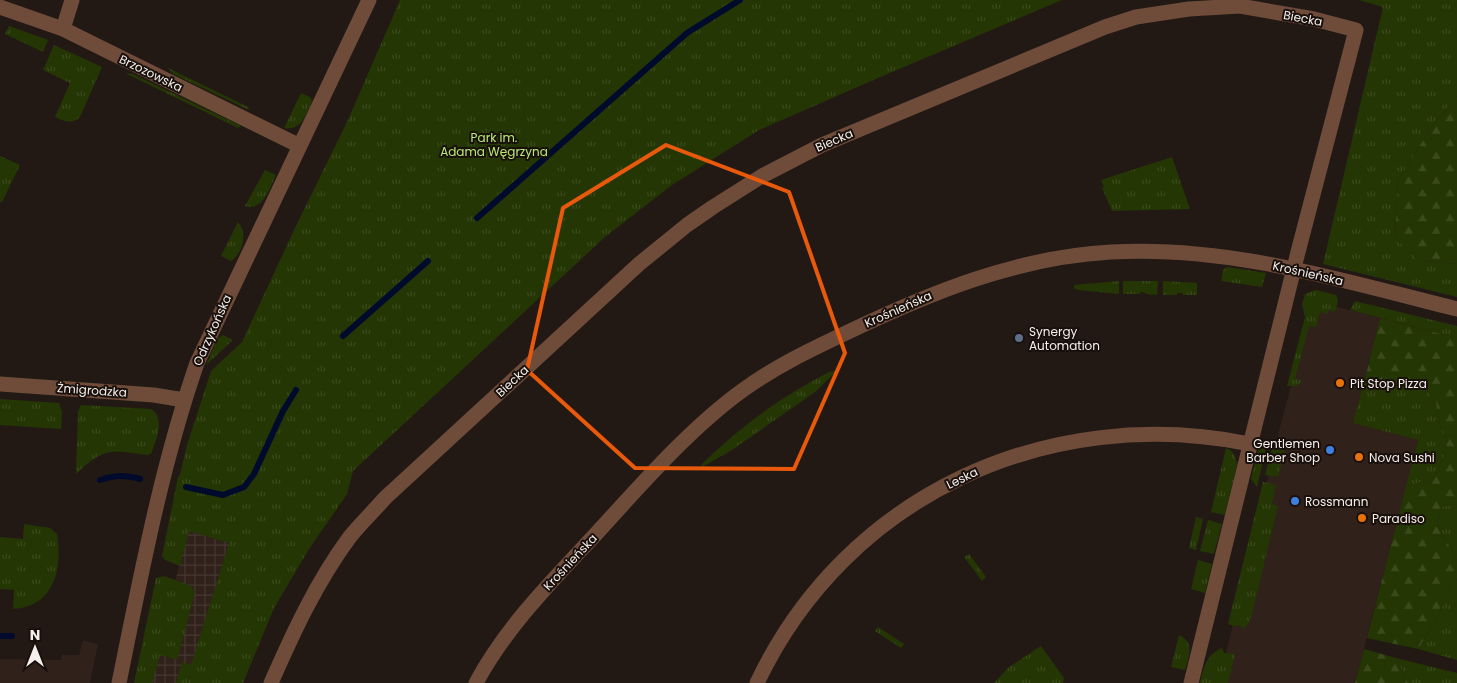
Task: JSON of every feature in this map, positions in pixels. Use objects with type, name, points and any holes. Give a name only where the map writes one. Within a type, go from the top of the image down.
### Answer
[{"type":"street","points":[[63,29],[72,0]]},
{"type":"street","name":"Odrzykońska","points":[[119,683],[166,465],[197,362],[369,0]]},
{"type":"street","name":"Biecka","points":[[272,683],[298,622],[312,597],[349,538],[385,498],[638,264],[687,224],[762,176],[822,145],[1105,27],[1145,16],[1189,9],[1240,6],[1314,19],[1356,30],[1295,269]]},
{"type":"street","name":"Brzozowska","points":[[0,7],[63,29],[300,146]]},
{"type":"street","name":"Krośnieńska","points":[[476,683],[488,660],[531,604],[698,427],[741,391],[775,368],[809,349],[947,288],[999,271],[1046,260],[1111,252],[1171,252],[1270,264],[1457,309]]},
{"type":"street","points":[[1191,683],[1295,269]]},
{"type":"street","name":"Żmigrodzka","points":[[0,384],[154,395],[184,400]]},
{"type":"street","name":"Leska","points":[[757,683],[767,662],[795,617],[824,580],[863,541],[931,493],[969,473],[1011,457],[1062,444],[1117,435],[1178,435],[1250,444]]},
{"type":"highlighted area","points":[[666,145],[789,192],[845,353],[794,469],[635,468],[527,370],[563,208]]},
{"type":"shaded area","points":[[1334,306],[1380,318],[1354,423],[1418,440],[1355,683],[1219,683],[1281,423],[1311,314]]},
{"type":"shaded area","points":[[188,530],[229,543],[186,683],[150,683]]},
{"type":"shaded area","points":[[83,640],[98,644],[90,683],[0,683],[0,659],[61,660],[62,655],[79,655]]},
{"type":"green space","name":"Park im. Adama Węgrzyna","points":[[400,0],[1062,0],[759,130],[672,185],[605,237],[353,471],[347,494],[309,549],[274,608],[243,683],[176,683],[182,662],[191,665],[229,543],[189,531],[180,566],[165,560],[162,556],[178,477],[211,371],[242,342],[348,120]]},
{"type":"green space","points":[[1359,0],[1457,0],[1457,96],[1430,129],[1398,181],[1395,237],[1419,261],[1457,264],[1457,297],[1323,264],[1383,7]]},
{"type":"green space","points":[[9,26],[48,40],[43,52],[5,34]]},
{"type":"green space","points":[[54,45],[102,67],[80,117],[71,122],[55,117],[70,83],[43,70]]},
{"type":"green space","points":[[168,68],[248,107],[249,110],[173,74]]},
{"type":"green space","points":[[125,73],[133,74],[241,126],[238,128]]},
{"type":"green space","points":[[301,93],[310,97],[312,101],[305,116],[295,127],[284,128]]},
{"type":"green space","points":[[1457,96],[1457,264],[1419,261],[1395,238],[1398,181],[1430,129]]},
{"type":"green space","points":[[0,156],[20,165],[2,202],[0,202]]},
{"type":"green space","points":[[1172,157],[1190,209],[1112,211],[1102,188],[1104,187],[1101,180]]},
{"type":"green space","points":[[265,170],[276,175],[265,198],[252,207],[245,206]]},
{"type":"green space","points":[[238,222],[243,232],[243,243],[239,253],[231,261],[221,256]]},
{"type":"green space","points":[[1227,267],[1266,273],[1262,287],[1221,281],[1223,270]]},
{"type":"green space","points":[[1119,281],[1119,294],[1074,288],[1074,285]]},
{"type":"green space","points":[[1123,281],[1158,281],[1157,295],[1140,292],[1140,294],[1123,294]]},
{"type":"green space","points":[[1163,281],[1197,283],[1197,295],[1177,293],[1177,295],[1163,295]]},
{"type":"green space","points":[[1316,290],[1336,295],[1338,301],[1335,312],[1329,310],[1327,314],[1320,312],[1316,327],[1309,326],[1295,379],[1302,381],[1297,386],[1287,386],[1305,317],[1302,304],[1305,294]]},
{"type":"green space","points":[[1355,301],[1457,326],[1457,338],[1350,310]]},
{"type":"green space","points":[[1380,318],[1457,338],[1457,504],[1441,507],[1437,524],[1457,560],[1457,579],[1450,585],[1438,618],[1418,649],[1367,638],[1406,486],[1434,479],[1444,456],[1447,439],[1439,423],[1436,403],[1422,384],[1397,386],[1365,378]]},
{"type":"green space","points":[[223,335],[233,340],[206,365],[217,339]]},
{"type":"green space","points":[[837,371],[815,392],[732,450],[702,467],[701,465],[716,451],[761,414],[811,382],[829,372]]},
{"type":"green space","points":[[1365,378],[1397,386],[1422,384],[1436,403],[1439,423],[1447,439],[1444,456],[1434,479],[1406,486],[1418,440],[1353,423]]},
{"type":"green space","points":[[0,399],[59,403],[62,412],[61,429],[0,425]]},
{"type":"green space","points":[[81,405],[151,409],[156,413],[159,424],[151,454],[108,452],[94,459],[76,474],[78,411]]},
{"type":"green space","points":[[1268,440],[1257,487],[1251,479],[1258,450]]},
{"type":"green space","points":[[1274,440],[1287,441],[1278,477],[1265,475]]},
{"type":"green space","points":[[1226,448],[1234,455],[1237,465],[1225,515],[1211,512]]},
{"type":"green space","points":[[1263,482],[1276,485],[1272,504],[1278,506],[1251,618],[1246,627],[1242,629],[1240,625],[1228,624]]},
{"type":"green space","points":[[1457,504],[1457,560],[1437,524],[1441,507]]},
{"type":"green space","points":[[1196,517],[1203,519],[1196,550],[1189,548]]},
{"type":"green space","points":[[1208,520],[1222,524],[1214,554],[1200,551]]},
{"type":"green space","points":[[24,524],[50,528],[57,534],[59,547],[57,573],[47,594],[27,607],[13,609],[14,590],[0,589],[0,537],[23,539]]},
{"type":"green space","points":[[969,554],[986,577],[982,581],[964,557]]},
{"type":"green space","points":[[1198,560],[1212,564],[1205,593],[1191,589]]},
{"type":"green space","points":[[164,576],[189,585],[195,592],[177,660],[160,655],[152,683],[134,683],[156,578]]},
{"type":"green space","points":[[1457,579],[1457,660],[1418,649],[1438,618],[1450,585]]},
{"type":"green space","points":[[878,627],[904,644],[901,648],[875,631]]},
{"type":"green space","points":[[1179,635],[1187,642],[1190,650],[1185,670],[1171,667]]},
{"type":"green space","points":[[1041,646],[1064,678],[1063,683],[994,683],[1009,667]]},
{"type":"green space","points":[[1222,648],[1224,653],[1235,654],[1228,683],[1200,683],[1204,667],[1209,658]]},
{"type":"green space","points":[[1364,649],[1396,658],[1408,683],[1355,683]]},
{"type":"green space","points":[[1396,658],[1457,673],[1457,683],[1408,683]]},
{"type":"waterway","points":[[477,218],[687,33],[740,0]]},
{"type":"waterway","points":[[343,336],[428,261]]},
{"type":"waterway","points":[[186,487],[223,495],[244,487],[254,474],[283,411],[296,390]]},
{"type":"waterway","points":[[100,480],[120,476],[140,479]]},
{"type":"waterway","points":[[0,636],[12,636]]},
{"type":"place","name":"Synergy Automation","points":[[1019,338]]},
{"type":"place","name":"Pit Stop Pizza","points":[[1340,383]]},
{"type":"place","name":"Gentlemen Barber Shop","points":[[1330,450]]},
{"type":"place","name":"Nova Sushi","points":[[1359,457]]},
{"type":"place","name":"Rossmann","points":[[1295,501]]},
{"type":"place","name":"Paradiso","points":[[1362,518]]}]
